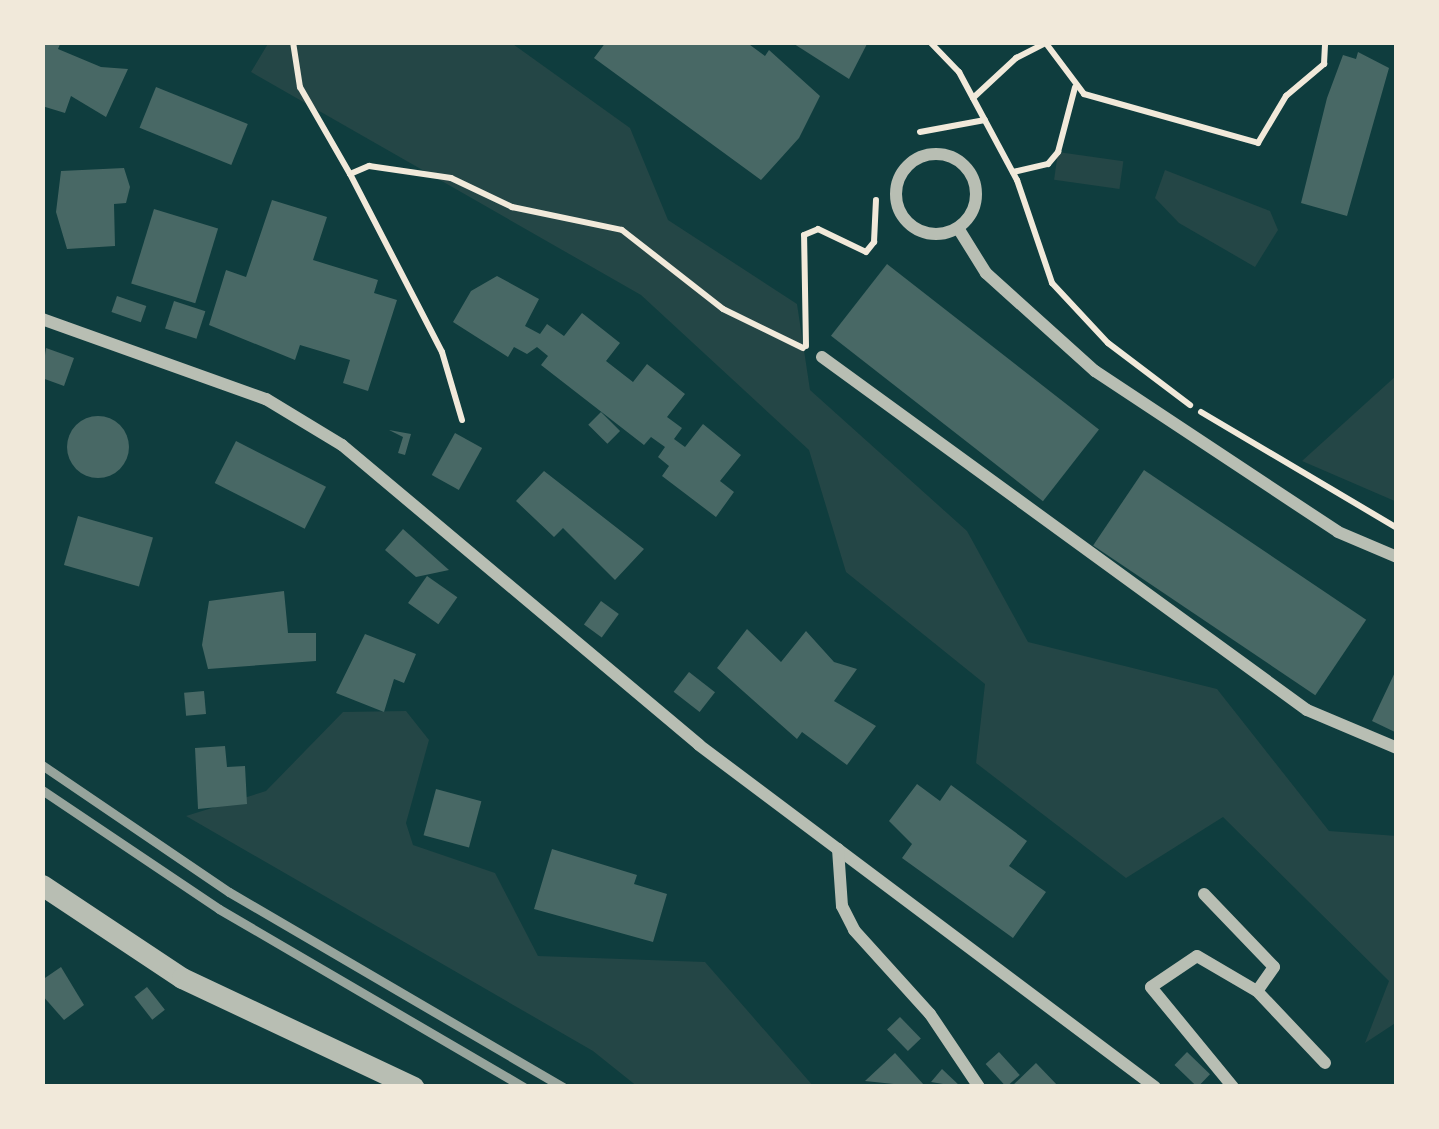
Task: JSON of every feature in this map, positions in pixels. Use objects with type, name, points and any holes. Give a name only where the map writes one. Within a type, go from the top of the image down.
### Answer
[{"type":"street","points":[[944,155],[970,172],[975,202],[958,228],[927,234],[902,217],[896,186],[914,160],[944,155]]},
{"type":"street","points":[[958,228],[986,273],[1095,371],[1338,532],[1397,557]]},
{"type":"street","points":[[42,319],[266,399],[341,445],[515,597],[838,849],[1155,1087]]},
{"type":"street","points":[[822,357],[1307,710],[1397,748]]},
{"type":"street","points":[[838,849],[842,905],[854,930],[930,1014],[980,1087]]},
{"type":"street","points":[[42,885],[182,978],[414,1087]]},
{"type":"street","points":[[1204,894],[1274,967],[1257,991]]},
{"type":"street","points":[[1233,1087],[1151,987],[1197,956],[1257,991],[1325,1063]]},
{"type":"path","points":[[293,42],[300,87],[442,352],[462,420]]},
{"type":"path","points":[[930,42],[973,98],[1013,172],[1052,284],[1108,343],[1194,408],[1397,528]]},
{"type":"path","points":[[973,98],[1016,58],[1046,42],[1076,87],[1258,143],[1286,96],[1324,64],[1325,42]]},
{"type":"path","points":[[1013,172],[1048,164],[1058,152],[1076,87]]},
{"type":"path","points":[[920,132],[985,120]]},
{"type":"path","points":[[350,174],[369,166],[451,178],[512,207],[622,230],[723,309],[822,357]]},
{"type":"path","points":[[806,349],[804,235],[818,229],[866,252],[874,242],[876,200]]},
{"type":"shaded area","points":[[269,42],[510,42],[630,128],[668,220],[797,304],[810,390],[967,531],[1028,642],[1217,689],[1329,831],[1397,836],[1397,1022],[1365,1043],[1389,981],[1223,817],[1126,878],[976,763],[985,684],[846,572],[809,450],[641,295],[251,72]]},
{"type":"shaded area","points":[[1058,152],[1123,161],[1119,189],[1054,180]]},
{"type":"shaded area","points":[[1165,170],[1270,211],[1278,230],[1255,267],[1179,223],[1155,198]]},
{"type":"shaded area","points":[[1397,375],[1397,502],[1302,461]]},
{"type":"shaded area","points":[[406,711],[429,740],[406,823],[413,845],[495,873],[538,956],[705,962],[814,1087],[638,1087],[593,1051],[186,816],[266,791],[343,712]]},
{"type":"building","points":[[42,42],[61,42],[58,49],[101,67],[128,69],[106,117],[71,96],[65,113],[42,106]]},
{"type":"building","points":[[606,42],[746,42],[765,56],[769,50],[820,96],[799,138],[761,180],[594,58]]},
{"type":"building","points":[[791,42],[868,42],[849,79]]},
{"type":"building","points":[[1358,52],[1389,68],[1347,216],[1301,203],[1327,98],[1343,55],[1356,59]]},
{"type":"building","points":[[156,87],[248,124],[231,165],[140,128]]},
{"type":"building","points":[[124,168],[130,187],[126,203],[114,204],[115,246],[67,249],[56,212],[61,171]]},
{"type":"building","points":[[272,200],[327,217],[313,260],[378,280],[374,293],[397,300],[368,391],[343,383],[350,360],[300,345],[295,360],[209,325],[226,270],[246,277]]},
{"type":"building","points":[[154,209],[218,229],[195,303],[131,284]]},
{"type":"building","points":[[887,264],[1099,430],[1043,501],[831,336]]},
{"type":"building","points":[[497,276],[539,299],[525,326],[540,334],[547,324],[564,336],[582,313],[620,343],[606,361],[633,382],[647,364],[685,394],[667,417],[682,428],[674,439],[685,447],[703,424],[741,455],[720,481],[734,492],[716,517],[662,476],[669,466],[658,457],[665,447],[651,437],[644,445],[541,365],[548,356],[537,347],[527,354],[514,347],[508,357],[453,322],[471,291]]},
{"type":"building","points":[[117,296],[146,306],[141,322],[111,312]]},
{"type":"building","points":[[174,301],[205,311],[196,339],[165,329]]},
{"type":"building","points":[[46,348],[74,358],[64,386],[42,378]]},
{"type":"building","points":[[601,412],[620,431],[607,444],[588,425]]},
{"type":"building","points":[[98,416],[120,425],[129,447],[120,469],[98,478],[76,469],[67,447],[76,425]]},
{"type":"building","points":[[389,430],[411,434],[405,455],[398,453],[403,437]]},
{"type":"building","points":[[455,433],[482,448],[459,490],[432,475]]},
{"type":"building","points":[[236,441],[326,487],[305,529],[215,483]]},
{"type":"building","points":[[1144,470],[1366,620],[1315,695],[1093,545]]},
{"type":"building","points":[[544,471],[644,549],[615,580],[563,528],[554,537],[516,501]]},
{"type":"building","points":[[78,516],[153,537],[139,587],[64,565]]},
{"type":"building","points":[[403,529],[449,570],[416,577],[385,550]]},
{"type":"building","points":[[427,576],[457,597],[438,624],[408,603]]},
{"type":"building","points":[[284,591],[288,633],[316,633],[316,661],[208,669],[202,645],[209,601]]},
{"type":"building","points":[[601,601],[619,614],[602,637],[584,624]]},
{"type":"building","points":[[747,629],[781,662],[806,631],[834,662],[857,669],[834,701],[876,726],[847,765],[802,732],[797,739],[717,668]]},
{"type":"building","points":[[365,634],[416,654],[404,683],[394,679],[384,712],[336,693]]},
{"type":"building","points":[[1397,668],[1397,733],[1372,721]]},
{"type":"building","points":[[689,672],[715,692],[700,712],[674,692]]},
{"type":"building","points":[[204,691],[206,714],[186,716],[184,693]]},
{"type":"building","points":[[225,746],[227,767],[245,766],[247,804],[198,809],[195,748]]},
{"type":"building","points":[[917,784],[940,801],[951,785],[1027,841],[1009,866],[1046,892],[1013,938],[902,858],[912,844],[889,821]]},
{"type":"building","points":[[436,789],[481,801],[469,848],[424,835]]},
{"type":"building","points":[[552,849],[637,875],[634,884],[667,894],[653,942],[534,909]]},
{"type":"building","points":[[61,967],[84,1005],[64,1020],[42,995],[42,980]]},
{"type":"building","points":[[147,987],[165,1010],[152,1020],[134,997]]},
{"type":"building","points":[[900,1017],[921,1039],[908,1051],[887,1030]]},
{"type":"building","points":[[999,1052],[1020,1075],[1006,1087],[986,1064]]},
{"type":"building","points":[[1187,1052],[1210,1074],[1197,1087],[1174,1065]]},
{"type":"building","points":[[895,1053],[924,1085],[922,1087],[865,1081]]},
{"type":"building","points":[[1036,1063],[1059,1087],[1011,1087]]},
{"type":"building","points":[[942,1069],[961,1087],[931,1082]]},
{"type":"railway","points":[[42,765],[229,892],[563,1087]]},
{"type":"railway","points":[[42,790],[219,909],[524,1087]]}]
